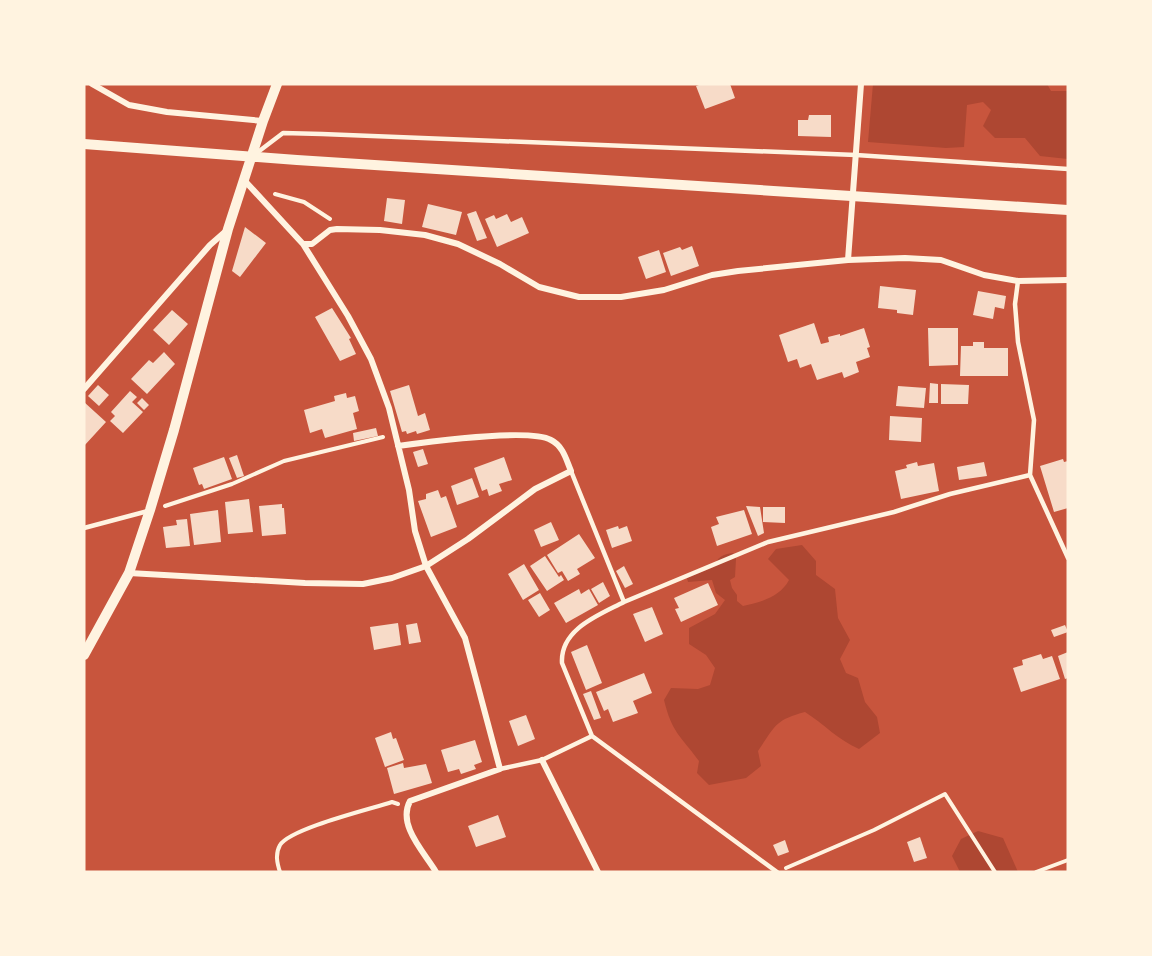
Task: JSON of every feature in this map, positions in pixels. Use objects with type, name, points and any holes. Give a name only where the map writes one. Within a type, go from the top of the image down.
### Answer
[{"type":"street","points":[[92,84],[129,105],[167,112],[263,121]]},
{"type":"street","points":[[84,655],[129,573],[174,430],[228,229],[263,121],[278,84]]},
{"type":"street","points":[[848,260],[861,84]]},
{"type":"street","points":[[84,144],[1068,210]]},
{"type":"street","points":[[245,181],[303,244],[348,316],[371,359],[396,434],[409,490],[415,531],[426,566],[465,638],[500,769],[410,801],[405,816],[408,827],[436,872]]},
{"type":"street","points":[[84,389],[210,244],[228,229]]},
{"type":"street","points":[[303,244],[312,244],[330,230],[337,229],[425,235],[458,244],[500,264],[539,287],[579,297],[621,297],[664,290],[712,275],[738,271],[848,260],[905,258],[941,260],[984,275],[1018,281],[1068,280]]},
{"type":"street","points":[[129,573],[305,583],[363,584],[392,578],[426,566],[468,539],[535,489],[571,471],[564,453],[558,444],[549,438],[523,436],[462,438],[398,446]]},
{"type":"street","points":[[542,760],[598,872]]},
{"type":"lane","points":[[252,157],[283,133],[856,155],[1068,169]]},
{"type":"lane","points":[[1018,281],[1016,304],[1018,342],[1034,420],[1030,475],[1068,558]]},
{"type":"lane","points":[[571,471],[624,602]]},
{"type":"lane","points":[[777,872],[592,736],[562,663],[561,653],[565,644],[580,627],[624,602],[768,542],[894,512],[950,494],[1030,475]]},
{"type":"lane","points":[[84,528],[150,510]]},
{"type":"lane","points":[[500,769],[542,760],[592,736]]},
{"type":"path","points":[[268,190],[304,202],[327,216],[337,229]]},
{"type":"path","points":[[150,510],[232,484],[284,461],[396,434]]},
{"type":"path","points":[[777,872],[874,830],[945,794],[995,872]]},
{"type":"path","points":[[279,872],[276,860],[280,846],[285,840],[315,826],[392,802],[407,807]]},
{"type":"path","points":[[1036,872],[1068,860]]},
{"type":"shaded area","points":[[873,84],[1047,84],[1051,91],[1068,91],[1068,159],[1040,156],[1025,138],[995,138],[983,126],[991,110],[983,102],[967,105],[964,147],[946,148],[868,142]]},
{"type":"shaded area","points":[[802,545],[816,561],[816,575],[835,589],[838,618],[850,640],[840,659],[846,673],[858,678],[865,702],[877,717],[880,733],[859,749],[844,741],[805,712],[795,715],[781,721],[768,735],[758,751],[761,766],[746,778],[709,785],[697,773],[699,761],[674,727],[664,700],[671,688],[698,689],[710,685],[715,668],[706,655],[689,644],[689,628],[715,614],[725,600],[716,593],[712,580],[688,582],[687,578],[714,567],[721,557],[733,553],[736,559],[735,577],[730,580],[737,595],[737,601],[743,606],[757,603],[781,591],[789,580],[768,559],[776,549]]},
{"type":"shaded area","points":[[978,831],[1003,838],[1018,872],[960,872],[952,856],[961,839]]},
{"type":"building","points":[[730,84],[735,98],[705,109],[696,86]]},
{"type":"building","points":[[809,115],[831,115],[831,137],[798,136],[798,120],[808,120]]},
{"type":"building","points":[[387,198],[405,200],[402,224],[384,221]]},
{"type":"building","points":[[428,204],[462,212],[456,235],[422,227]]},
{"type":"building","points":[[476,211],[487,238],[477,241],[467,214]]},
{"type":"building","points":[[507,214],[511,222],[522,217],[529,233],[497,247],[485,219],[494,215],[496,219]]},
{"type":"building","points":[[245,227],[266,243],[240,277],[232,271]]},
{"type":"building","points":[[692,246],[699,266],[671,276],[663,253],[680,247],[682,250]]},
{"type":"building","points":[[659,250],[666,272],[646,279],[638,257]]},
{"type":"building","points":[[880,286],[916,290],[913,315],[878,308]]},
{"type":"building","points":[[978,291],[1006,296],[1004,309],[995,307],[993,319],[973,315]]},
{"type":"building","points":[[332,308],[351,338],[349,339],[356,354],[340,361],[315,317]]},
{"type":"building","points":[[172,310],[188,324],[169,345],[153,330]]},
{"type":"building","points":[[814,323],[821,344],[829,342],[828,337],[840,334],[840,336],[864,328],[870,347],[867,348],[870,357],[856,362],[859,372],[844,378],[842,372],[817,380],[811,364],[800,368],[797,359],[788,362],[779,335]]},
{"type":"building","points":[[928,328],[958,328],[958,365],[929,366]]},
{"type":"building","points":[[973,342],[984,342],[984,348],[1008,348],[1008,376],[960,376],[961,346],[973,346]]},
{"type":"building","points":[[164,352],[175,364],[147,394],[131,379],[149,360],[153,363]]},
{"type":"building","points":[[930,383],[938,384],[938,403],[929,403]]},
{"type":"building","points":[[941,384],[969,385],[968,404],[941,404]]},
{"type":"building","points":[[98,385],[109,395],[99,406],[88,396]]},
{"type":"building","points":[[409,385],[418,416],[425,413],[430,430],[417,434],[416,431],[407,434],[406,431],[402,432],[390,391]]},
{"type":"building","points":[[898,386],[926,388],[924,408],[896,406]]},
{"type":"building","points":[[130,391],[137,397],[132,402],[143,412],[123,433],[110,421],[115,416],[111,412]]},
{"type":"building","points":[[346,393],[347,398],[355,396],[359,411],[353,413],[357,429],[325,438],[322,429],[310,433],[304,410],[335,401],[334,396]]},
{"type":"building","points":[[142,398],[149,405],[144,410],[137,403]]},
{"type":"building","points":[[84,402],[106,422],[84,446]]},
{"type":"building","points":[[890,416],[922,418],[921,442],[889,440]]},
{"type":"building","points":[[376,428],[378,436],[354,441],[353,433]]},
{"type":"building","points":[[423,449],[428,464],[418,467],[413,452]]},
{"type":"building","points":[[237,455],[244,476],[237,478],[229,458]]},
{"type":"building","points":[[224,457],[232,479],[204,489],[202,484],[199,485],[193,468]]},
{"type":"building","points":[[504,457],[512,480],[499,484],[502,491],[489,496],[487,489],[482,491],[474,468]]},
{"type":"building","points":[[1063,459],[1064,462],[1068,461],[1068,508],[1054,512],[1040,466]]},
{"type":"building","points":[[917,462],[918,466],[934,463],[939,491],[901,499],[895,471]]},
{"type":"building","points":[[984,462],[987,476],[959,480],[957,467]]},
{"type":"building","points":[[472,478],[479,497],[457,505],[451,486]]},
{"type":"building","points":[[438,490],[441,498],[446,496],[457,527],[431,537],[418,501],[426,499],[426,494]]},
{"type":"building","points":[[249,499],[253,532],[228,534],[225,502]]},
{"type":"building","points":[[282,504],[286,534],[262,536],[259,506]]},
{"type":"building","points":[[746,506],[760,507],[764,533],[758,536]]},
{"type":"building","points":[[763,507],[785,507],[785,523],[763,522]]},
{"type":"building","points":[[218,510],[221,542],[194,545],[190,514]]},
{"type":"building","points":[[744,510],[752,534],[717,546],[711,527],[719,524],[716,517]]},
{"type":"building","points":[[187,519],[190,546],[166,548],[163,527],[177,525],[176,520]]},
{"type":"building","points":[[551,522],[559,540],[541,547],[534,530]]},
{"type":"building","points":[[618,526],[619,529],[627,526],[632,541],[612,548],[606,530]]},
{"type":"building","points":[[579,534],[595,558],[577,569],[580,574],[568,581],[562,571],[558,573],[547,555]]},
{"type":"building","points":[[545,556],[559,577],[561,575],[564,580],[547,591],[530,566]]},
{"type":"building","points":[[524,564],[539,590],[523,600],[508,574]]},
{"type":"building","points":[[624,566],[633,584],[625,588],[616,571]]},
{"type":"building","points":[[603,582],[610,596],[599,603],[591,589]]},
{"type":"building","points":[[708,583],[718,605],[681,622],[675,609],[679,608],[674,598]]},
{"type":"building","points":[[579,589],[581,594],[589,589],[598,605],[566,623],[554,603]]},
{"type":"building","points":[[540,593],[550,610],[539,617],[528,600]]},
{"type":"building","points":[[652,607],[663,634],[645,642],[633,614]]},
{"type":"building","points":[[398,623],[401,645],[374,650],[370,627]]},
{"type":"building","points":[[417,623],[421,642],[409,644],[406,625]]},
{"type":"building","points":[[1065,625],[1068,632],[1054,637],[1051,630]]},
{"type":"building","points":[[587,645],[602,683],[586,690],[571,652]]},
{"type":"building","points":[[1068,652],[1068,678],[1065,679],[1058,656]]},
{"type":"building","points":[[1041,654],[1043,659],[1052,656],[1060,679],[1021,692],[1013,668],[1023,665],[1022,660]]},
{"type":"building","points":[[644,673],[652,693],[633,701],[638,713],[613,722],[608,709],[604,711],[596,692]]},
{"type":"building","points":[[591,691],[601,718],[594,720],[583,694]]},
{"type":"building","points":[[526,715],[535,739],[518,746],[509,721]]},
{"type":"building","points":[[391,732],[393,739],[396,738],[404,760],[385,767],[375,738]]},
{"type":"building","points":[[475,740],[482,762],[474,765],[476,769],[461,774],[459,769],[448,772],[441,750]]},
{"type":"building","points":[[403,763],[404,768],[426,764],[432,783],[394,794],[387,768]]},
{"type":"building","points":[[498,815],[506,837],[476,847],[468,826]]},
{"type":"building","points":[[920,837],[927,858],[914,862],[907,842]]},
{"type":"building","points":[[785,840],[789,852],[778,856],[773,845]]}]
